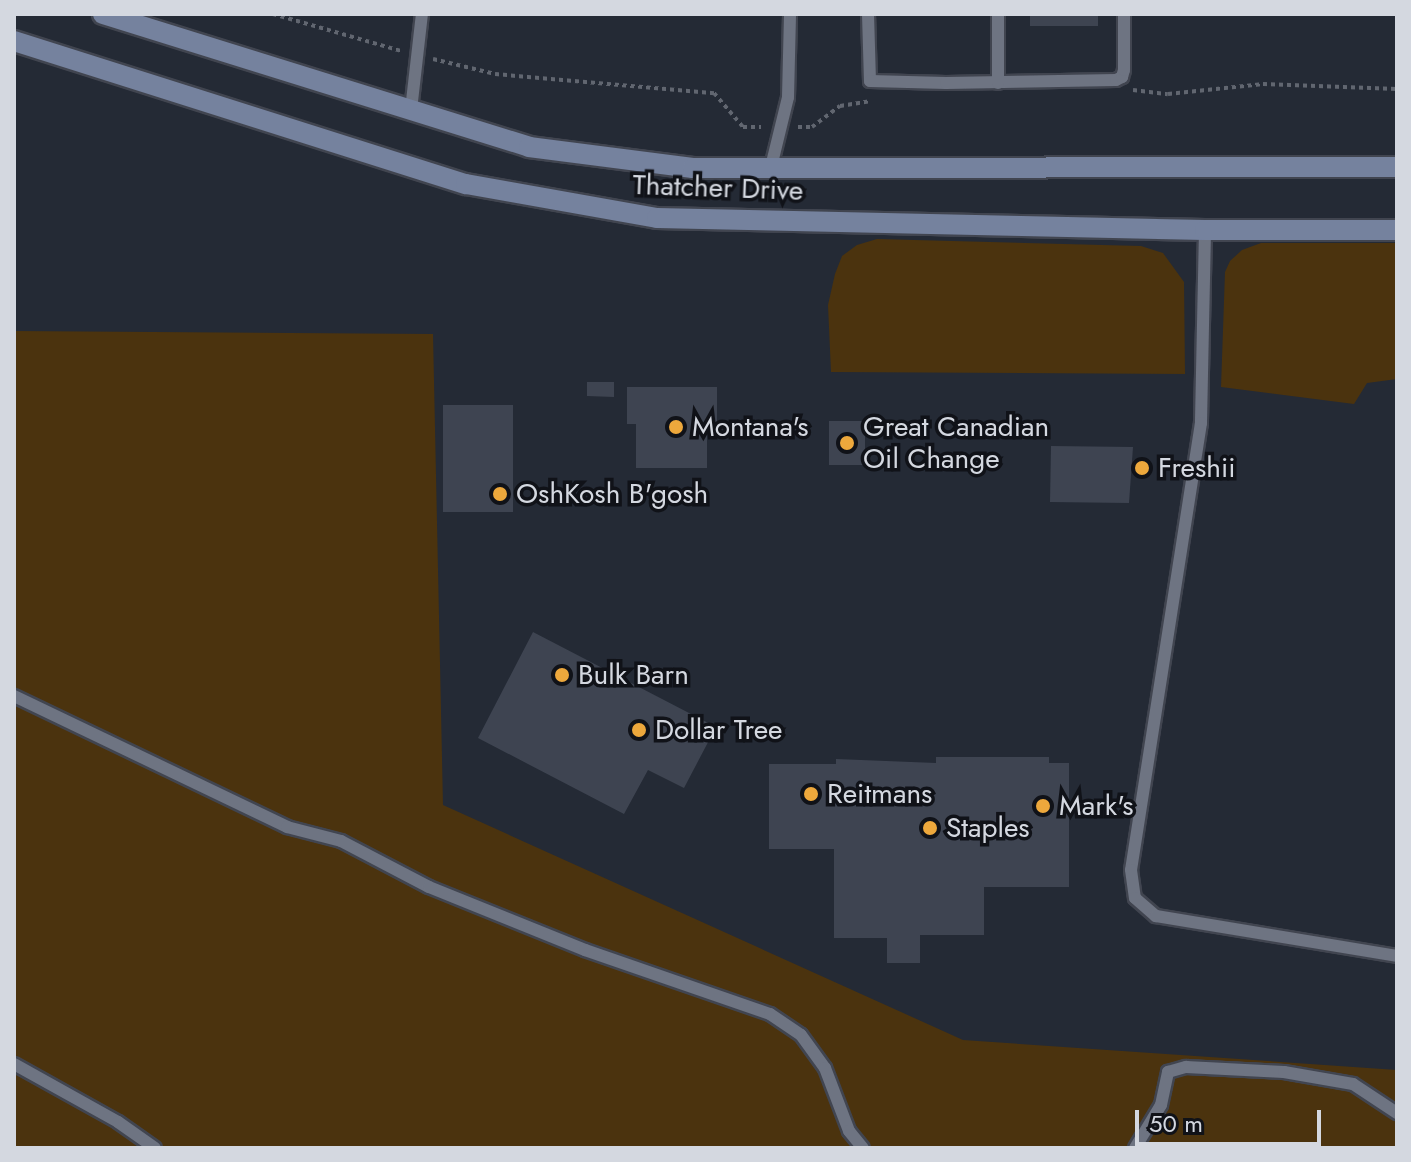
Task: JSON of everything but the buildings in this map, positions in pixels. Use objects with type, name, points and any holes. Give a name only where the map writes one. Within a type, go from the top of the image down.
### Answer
[{"type":"main road","name":"Thatcher Drive","points":[[103,14],[529,147],[693,168],[1397,167]]},
{"type":"main road","name":"Thatcher Drive","points":[[14,41],[466,184],[657,218],[1205,230],[1397,230]]},
{"type":"lane","points":[[411,110],[422,14]]},
{"type":"lane","points":[[771,167],[788,97],[790,14]]},
{"type":"lane","points":[[868,14],[870,81],[998,83],[1122,77],[1124,14]]},
{"type":"lane","points":[[998,14],[998,83]]},
{"type":"lane","points":[[1205,230],[1201,423],[1131,870],[1135,898],[1156,916],[1397,956]]},
{"type":"lane","points":[[14,696],[287,827],[341,841],[429,887],[585,950],[770,1014],[801,1035],[825,1068],[849,1131],[863,1148]]},
{"type":"lane","points":[[14,1064],[118,1122],[155,1148]]},
{"type":"lane","points":[[1135,1148],[1161,1105],[1168,1072],[1186,1067],[1284,1072],[1353,1084],[1397,1113]]},
{"type":"path","points":[[273,14],[419,56],[495,74],[714,93],[743,127],[812,127],[840,106],[880,99]]},
{"type":"path","points":[[1121,89],[1168,94],[1263,84],[1397,89]]},
{"type":"shaded area","points":[[877,239],[1141,246],[1163,253],[1184,282],[1185,374],[831,372],[828,305],[835,274],[842,256],[857,245]]},
{"type":"shaded area","points":[[1261,243],[1397,243],[1397,379],[1367,383],[1354,404],[1221,387],[1225,272],[1230,261],[1242,250]]},
{"type":"shaded area","points":[[14,331],[433,334],[443,805],[963,1040],[1397,1070],[1397,1148],[14,1148]]},
{"type":"place","name":"Montana's","points":[[676,427]]},
{"type":"place","name":"Great Canadian Oil Change","points":[[847,443]]},
{"type":"place","name":"Freshii","points":[[1142,468]]},
{"type":"place","name":"OshKosh B'gosh","points":[[500,494]]},
{"type":"place","name":"Bulk Barn","points":[[562,675]]},
{"type":"place","name":"Dollar Tree","points":[[639,730]]},
{"type":"place","name":"Reitmans","points":[[811,794]]},
{"type":"place","name":"Mark's","points":[[1043,806]]},
{"type":"place","name":"Staples","points":[[930,828]]}]
